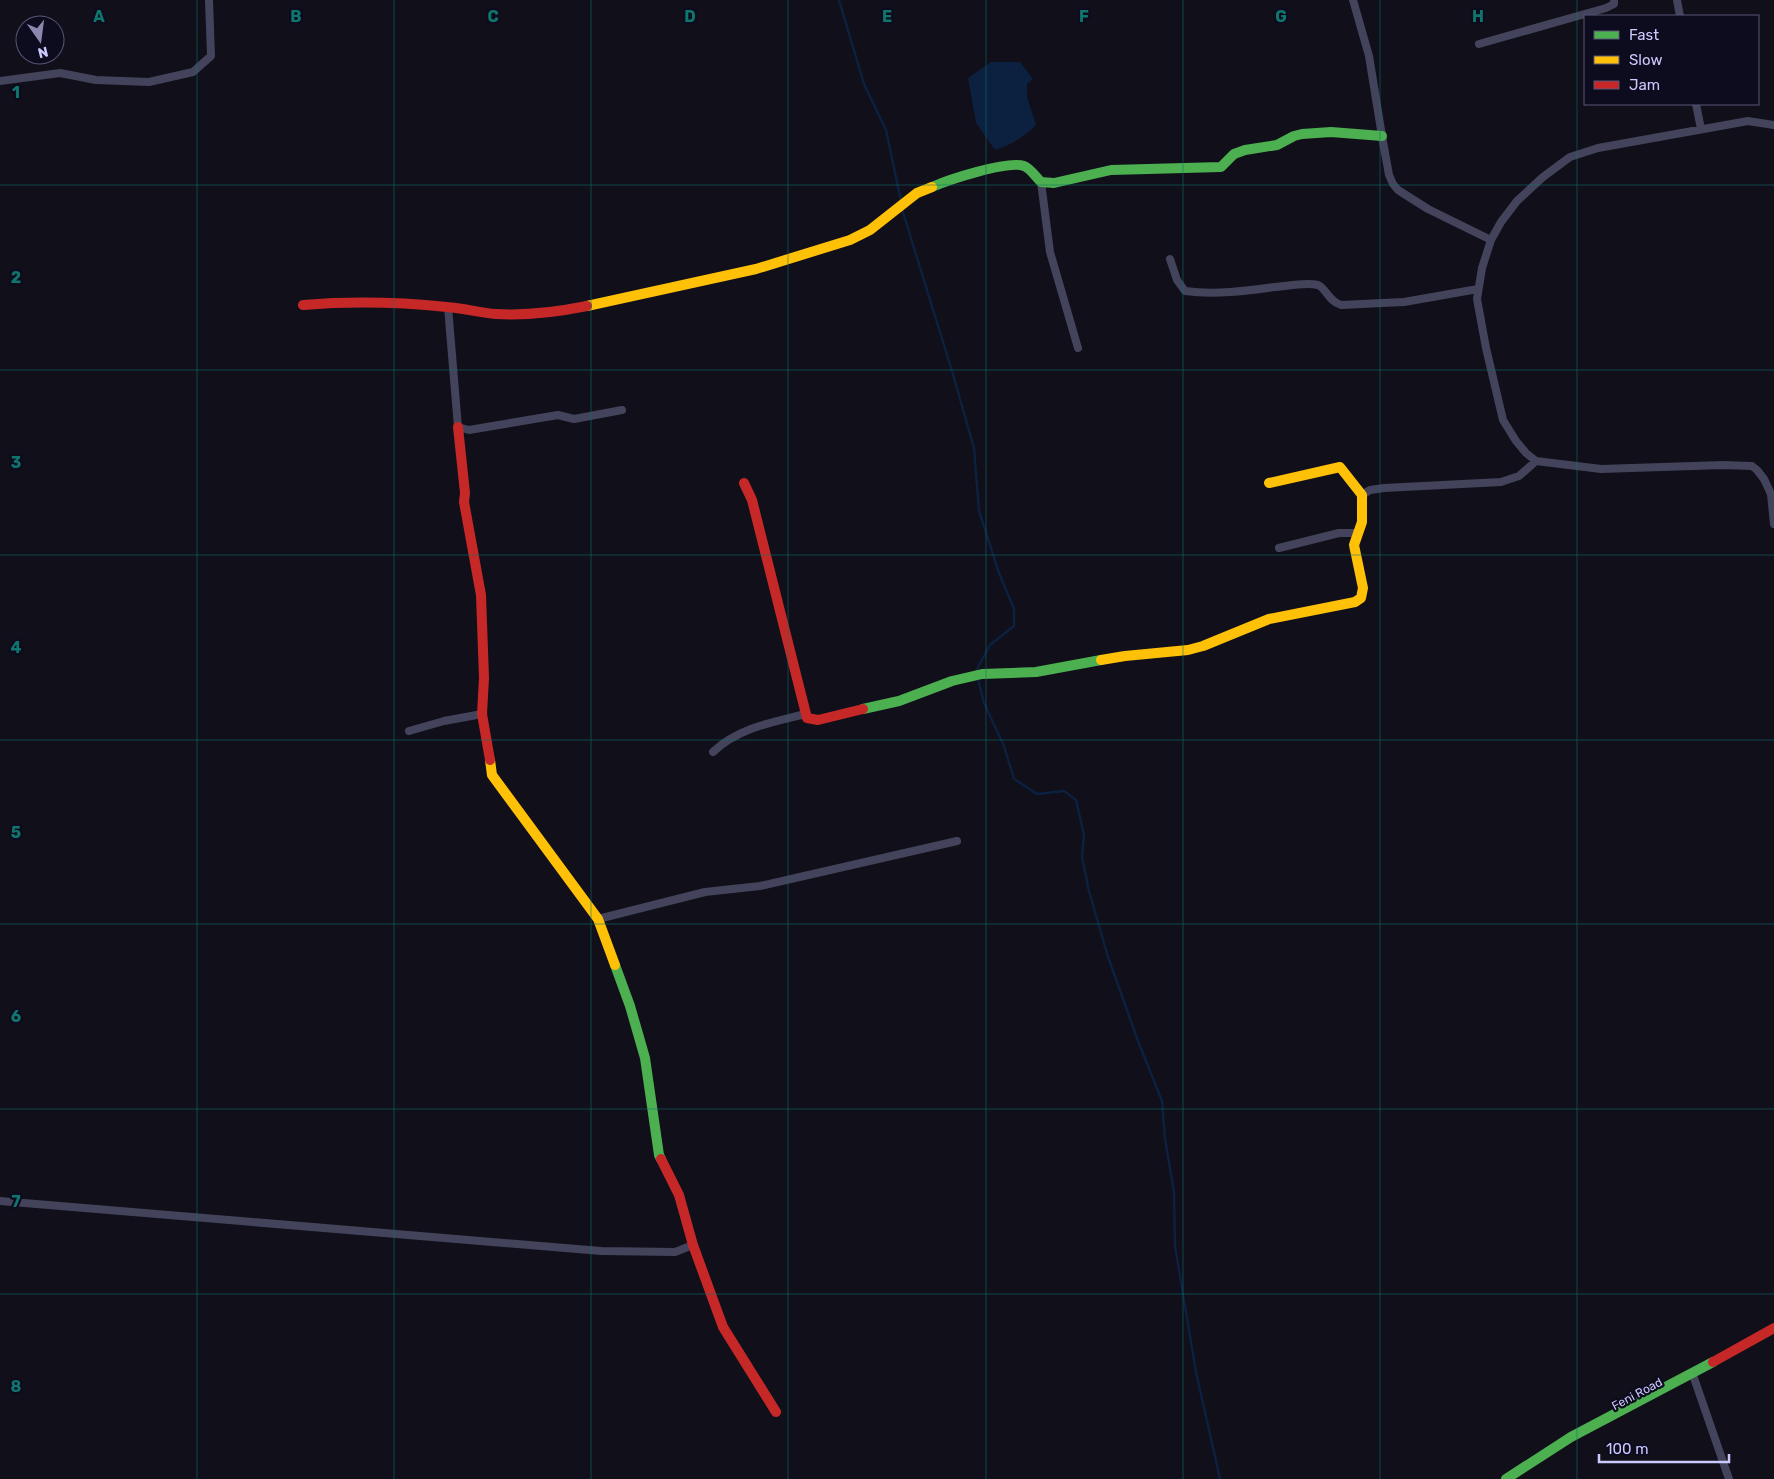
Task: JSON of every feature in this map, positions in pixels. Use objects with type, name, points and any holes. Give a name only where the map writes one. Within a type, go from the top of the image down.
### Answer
[{"type":"street","points":[[0,81],[60,73],[96,80],[149,82],[194,72],[211,56],[209,0]]},
{"type":"street","points":[[1353,0],[1369,56],[1389,174],[1393,184],[1398,190],[1428,209],[1491,240]]},
{"type":"street","points":[[1479,44],[1606,8],[1614,4],[1614,0]]},
{"type":"street","points":[[1677,0],[1680,15]]},
{"type":"street","points":[[1696,105],[1701,129]]},
{"type":"street","points":[[1774,125],[1748,121],[1598,148],[1570,157],[1543,176],[1517,201],[1501,222],[1491,240],[1482,268],[1477,299],[1503,420],[1516,441],[1536,461],[1602,468],[1746,465],[1757,470],[1773,490],[1774,524]]},
{"type":"street","points":[[1041,182],[1054,183],[1112,170],[1221,167],[1234,154],[1245,150],[1277,145],[1302,134],[1331,132],[1382,136]]},
{"type":"street","points":[[303,304],[339,302],[448,307],[497,314],[555,312],[606,302],[756,269],[850,240],[870,230],[917,193],[941,183],[1000,166],[1017,164],[1026,166],[1041,182],[1050,252],[1078,348]]},
{"type":"street","points":[[1170,258],[1177,280],[1181,286],[1185,291],[1195,293],[1223,293],[1315,285],[1321,286],[1331,300],[1340,305],[1404,302],[1478,288]]},
{"type":"street","points":[[448,307],[465,493],[464,502],[481,595],[484,678],[482,714],[492,775],[598,918],[630,1006],[645,1058],[659,1154],[679,1195],[693,1245],[723,1327],[776,1412]]},
{"type":"street","points":[[458,428],[468,430],[558,416],[574,419],[622,410]]},
{"type":"street","points":[[1362,495],[1370,490],[1384,488],[1501,482],[1519,476],[1536,461]]},
{"type":"street","points":[[744,483],[752,500],[805,714],[807,718],[818,720],[898,701],[952,681],[982,674],[1036,672],[1125,656],[1188,650],[1203,646],[1269,619],[1355,602],[1361,598],[1364,588],[1354,545],[1362,522],[1362,495],[1340,467],[1269,483]]},
{"type":"street","points":[[1279,548],[1339,533],[1358,533]]},
{"type":"street","points":[[410,731],[452,719],[482,714]]},
{"type":"street","points":[[713,752],[723,742],[738,734],[762,725],[805,714]]},
{"type":"street","points":[[598,918],[705,892],[760,886],[957,841]]},
{"type":"street","points":[[0,1201],[601,1251],[675,1252],[693,1245]]},
{"type":"street","points":[[1506,1479],[1539,1455],[1706,1367],[1774,1328]]},
{"type":"street","name":"Feni Road","points":[[1514,1479],[1540,1460],[1774,1334]]},
{"type":"street","points":[[1694,1378],[1729,1479]]},
{"type":"water","points":[[991,62],[1020,62],[1033,79],[1027,84],[1027,97],[1036,125],[1017,140],[995,150],[976,123],[968,78]]},
{"type":"waterway","points":[[839,0],[864,84],[886,130],[901,201]]},
{"type":"waterway","points":[[902,209],[974,448],[979,511],[999,573],[1014,609],[1014,626],[990,645],[976,671],[977,673]]},
{"type":"waterway","points":[[978,679],[984,703],[1004,746],[1014,779],[1037,794],[1064,791],[1076,800],[1084,835],[1082,857],[1089,891],[1108,957],[1162,1101],[1165,1139],[1174,1192],[1175,1246],[1196,1372],[1220,1479]]},
{"type":"traffic: fast","points":[[932,187],[992,168],[1016,165],[1026,167],[1041,182],[1054,183],[1111,170],[1221,167],[1234,154],[1245,150],[1277,145],[1302,134],[1331,132],[1382,136]]},
{"type":"traffic: fast","points":[[863,709],[899,701],[952,681],[982,674],[1036,672],[1101,660]]},
{"type":"traffic: fast","points":[[615,965],[630,1006],[645,1058],[661,1159]]},
{"type":"traffic: fast","points":[[1506,1479],[1571,1437],[1713,1362]]},
{"type":"traffic: slow","points":[[587,306],[756,269],[850,240],[870,230],[917,193],[932,187]]},
{"type":"traffic: slow","points":[[1101,660],[1188,650],[1203,646],[1269,619],[1355,602],[1361,598],[1363,588],[1354,545],[1362,522],[1362,495],[1340,467],[1269,483]]},
{"type":"traffic: slow","points":[[490,760],[492,775],[598,919],[615,965]]},
{"type":"traffic: jam","points":[[303,305],[393,303],[507,314],[542,313],[587,306]]},
{"type":"traffic: jam","points":[[458,427],[465,493],[464,502],[481,595],[484,678],[482,714],[490,760]]},
{"type":"traffic: jam","points":[[744,483],[752,500],[807,718],[818,720],[863,709]]},
{"type":"traffic: jam","points":[[661,1159],[679,1195],[693,1245],[723,1327],[776,1412]]},
{"type":"traffic: jam","points":[[1713,1362],[1774,1328]]}]
